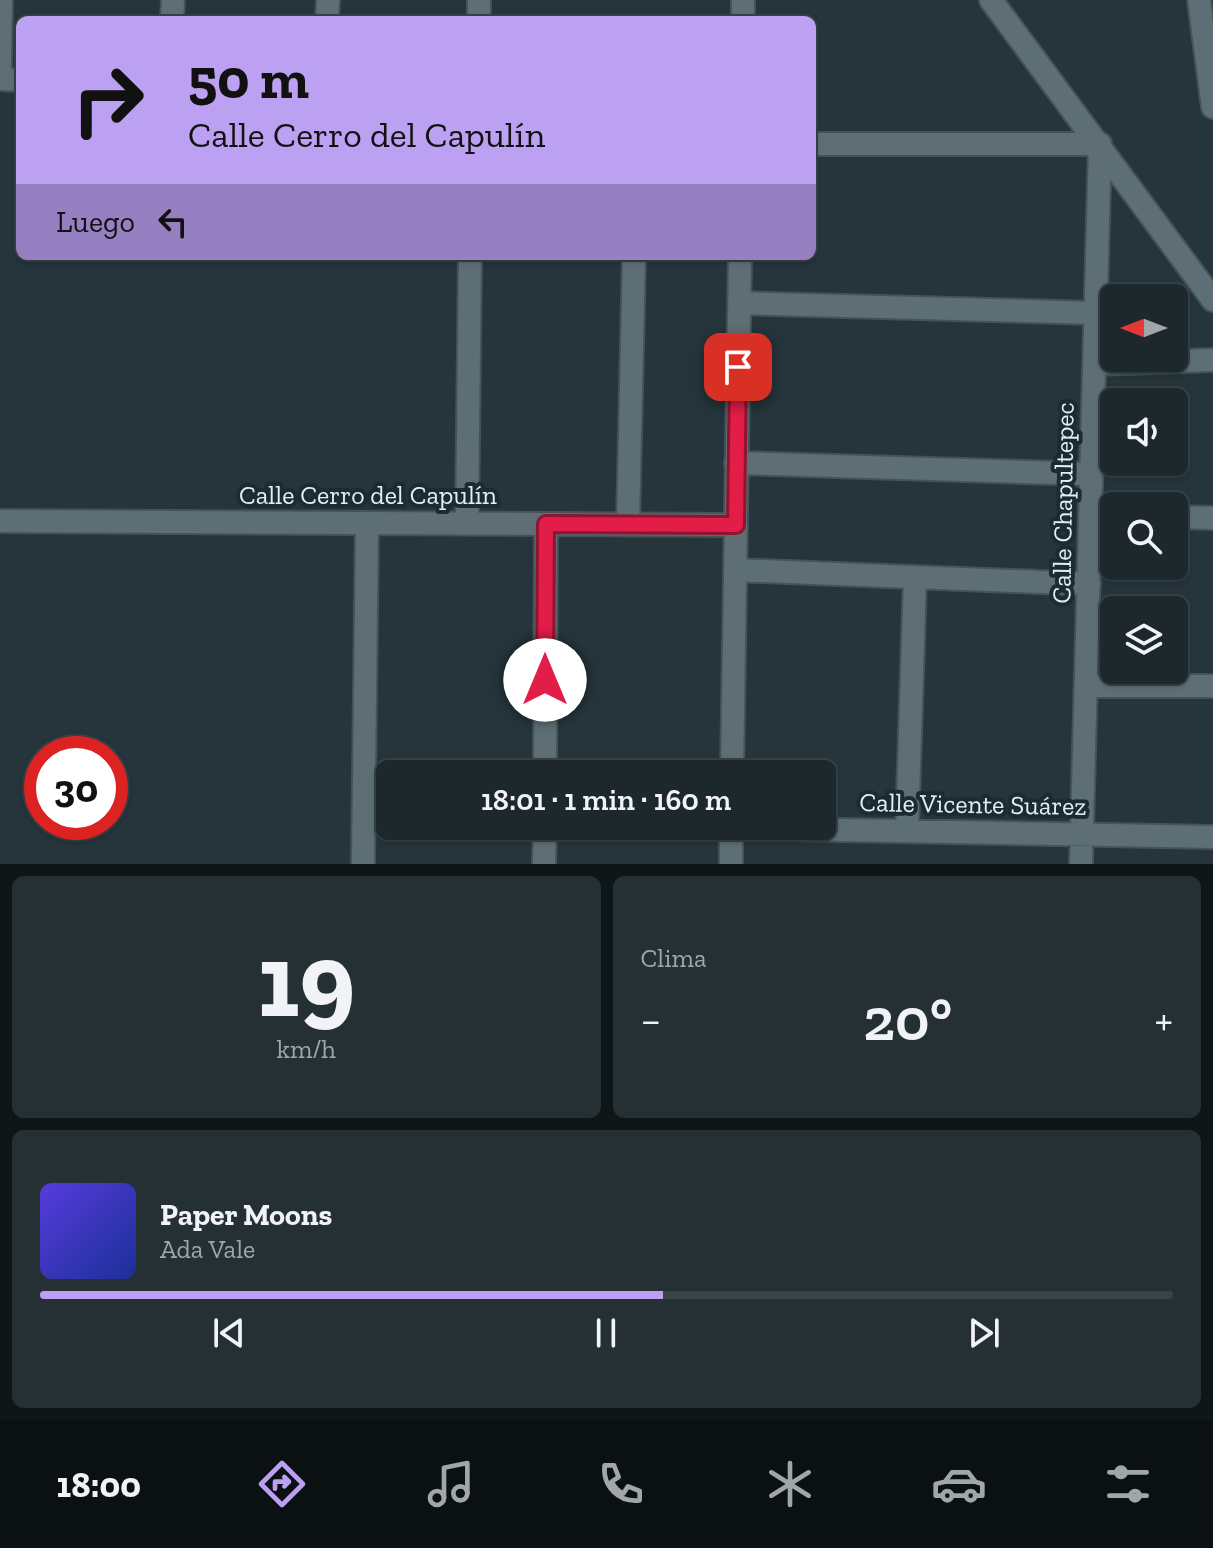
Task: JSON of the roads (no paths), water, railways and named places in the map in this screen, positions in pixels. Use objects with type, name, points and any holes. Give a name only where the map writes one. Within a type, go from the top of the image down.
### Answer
[{"type":"street","points":[[0,68],[1,0]]},
{"type":"street","points":[[991,0],[1213,300]]},
{"type":"street","points":[[1199,0],[1209,42],[1213,107]]},
{"type":"street","points":[[816,144],[1100,144]]},
{"type":"street","name":"Calle Chapultepec","points":[[1081,864],[1100,144]]},
{"type":"street","points":[[467,523],[470,260]]},
{"type":"street","points":[[628,524],[634,260]]},
{"type":"street","points":[[732,760],[740,260]]},
{"type":"street","points":[[739,303],[1095,313]]},
{"type":"street","points":[[1094,364],[1213,360]]},
{"type":"street","points":[[736,463],[1091,474]]},
{"type":"street","points":[[1090,515],[1100,515]]},
{"type":"street","points":[[1188,517],[1213,518]]},
{"type":"street","name":"Calle Cerro del Capulín","points":[[0,521],[736,525]]},
{"type":"street","points":[[363,864],[367,523]]},
{"type":"street","points":[[545,760],[546,524]]},
{"type":"street","points":[[735,570],[1089,584]]},
{"type":"street","points":[[907,830],[915,577]]},
{"type":"street","points":[[1087,686],[1213,686]]},
{"type":"street","name":"Calle Vicente Suárez","points":[[836,829],[1213,837]]},
{"type":"street","points":[[544,864],[545,840]]},
{"type":"street","points":[[731,840],[731,864]]}]
